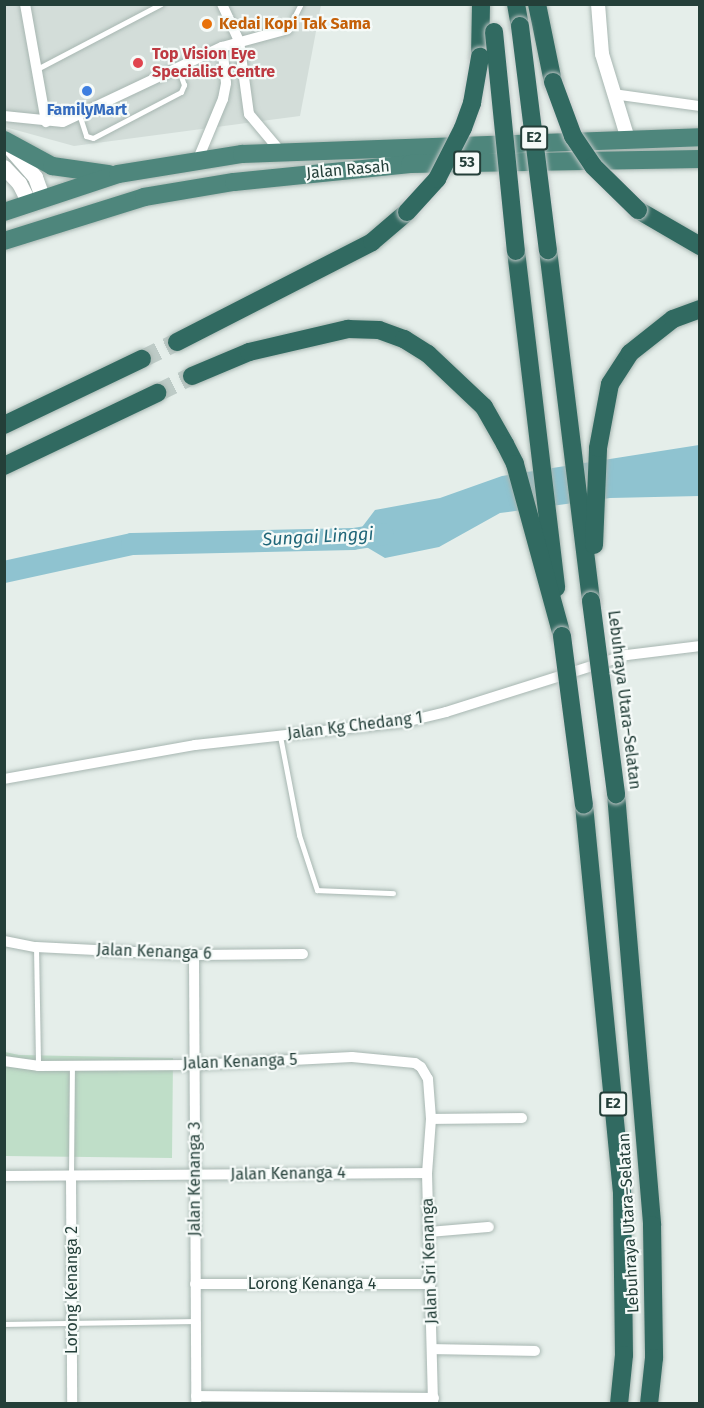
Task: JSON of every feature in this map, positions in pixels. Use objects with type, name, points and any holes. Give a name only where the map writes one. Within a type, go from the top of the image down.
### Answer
[{"type":"highway","points":[[177,342],[372,242],[407,212],[437,179],[464,128],[472,103],[480,57],[481,4]]},
{"type":"highway","name":"Lebuhraya Utara–Selatan","points":[[490,4],[539,462],[584,806],[622,1193],[624,1355],[619,1404]]},
{"type":"highway","name":"Lebuhraya Utara–Selatan","points":[[516,4],[616,794],[652,1225],[654,1358],[649,1404]]},
{"type":"highway","points":[[537,4],[553,82],[573,136],[593,166],[638,210],[699,246]]},
{"type":"highway","name":"Jalan Rasah","points":[[4,212],[37,205],[118,174],[198,159],[281,152],[699,137]]},
{"type":"highway","points":[[4,142],[52,166],[118,174]]},
{"type":"highway","name":"Jalan Rasah","points":[[11,239],[73,218],[185,189],[327,172],[410,164],[699,159]]},
{"type":"highway","points":[[11,239],[37,205],[73,218]]},
{"type":"highway","points":[[591,601],[598,448],[610,384],[630,353],[673,319],[699,309]]},
{"type":"highway","points":[[192,376],[249,352],[348,329],[379,330],[404,339],[428,354],[469,390],[496,426],[515,464],[562,636]]},
{"type":"highway","points":[[4,425],[142,360]]},
{"type":"highway","points":[[4,466],[157,393]]},
{"type":"main road","points":[[4,142],[26,164],[37,205]]},
{"type":"main road","points":[[4,167],[37,205]]},
{"type":"street","points":[[25,4],[46,122]]},
{"type":"street","points":[[222,4],[239,41],[249,114],[281,152]]},
{"type":"street","points":[[598,4],[602,54],[628,139]]},
{"type":"street","points":[[4,116],[46,122],[80,117],[222,47],[288,28]]},
{"type":"street","points":[[198,159],[223,99],[226,83],[222,47]]},
{"type":"street","points":[[613,94],[699,106]]},
{"type":"street","name":"Jalan Kg Chedang 1","points":[[4,779],[195,745],[405,722],[446,712],[627,655],[699,646]]},
{"type":"street","name":"Jalan Kenanga 6","points":[[4,941],[36,947],[194,954],[303,954]]},
{"type":"street","name":"Jalan Kenanga 3","points":[[194,954],[196,1400]]},
{"type":"street","name":"Jalan Kenanga 5","points":[[4,1061],[38,1066],[194,1065],[352,1057],[415,1063],[428,1079],[431,1119]]},
{"type":"street","points":[[431,1119],[522,1118]]},
{"type":"street","name":"Jalan Sri Kenanga","points":[[431,1119],[427,1173],[433,1401]]},
{"type":"street","name":"Jalan Kenanga 4","points":[[4,1176],[427,1173]]},
{"type":"street","name":"Lorong Kenanga 2","points":[[71,1176],[72,1404]]},
{"type":"street","points":[[428,1232],[489,1227]]},
{"type":"street","name":"Lorong Kenanga 4","points":[[195,1284],[429,1284]]},
{"type":"street","points":[[433,1348],[535,1351]]},
{"type":"street","points":[[196,1400],[433,1401]]},
{"type":"lane","points":[[37,69],[161,4]]},
{"type":"lane","points":[[288,28],[301,4]]},
{"type":"lane","points":[[80,117],[86,136],[93,138],[181,92],[184,85],[178,68]]},
{"type":"lane","points":[[280,735],[299,835],[317,890],[393,893]]},
{"type":"lane","points":[[36,947],[38,1066]]},
{"type":"lane","points":[[71,1176],[72,1066]]},
{"type":"lane","points":[[4,1324],[73,1325],[195,1321]]},
{"type":"shaded area","points":[[4,5],[321,5],[300,116],[74,146],[5,127]]},
{"type":"green space","points":[[5,1052],[19,1055],[173,1058],[172,1158],[5,1156]]},
{"type":"water","points":[[699,445],[699,496],[610,498],[500,513],[439,547],[385,558],[353,539],[375,510],[440,498],[502,476]]},
{"type":"waterway","name":"Sungai Linggi","points":[[4,572],[132,544],[353,539],[383,534]]},
{"type":"tunnel","points":[[142,359],[177,342]]},
{"type":"tunnel","points":[[157,393],[192,376]]},
{"type":"place","name":"Kedai Kopi Tak Sama","points":[[207,24]]},
{"type":"place","name":"Top Vision Eye Specialist Centre","points":[[138,63]]},
{"type":"place","name":"FamilyMart","points":[[87,91]]}]
